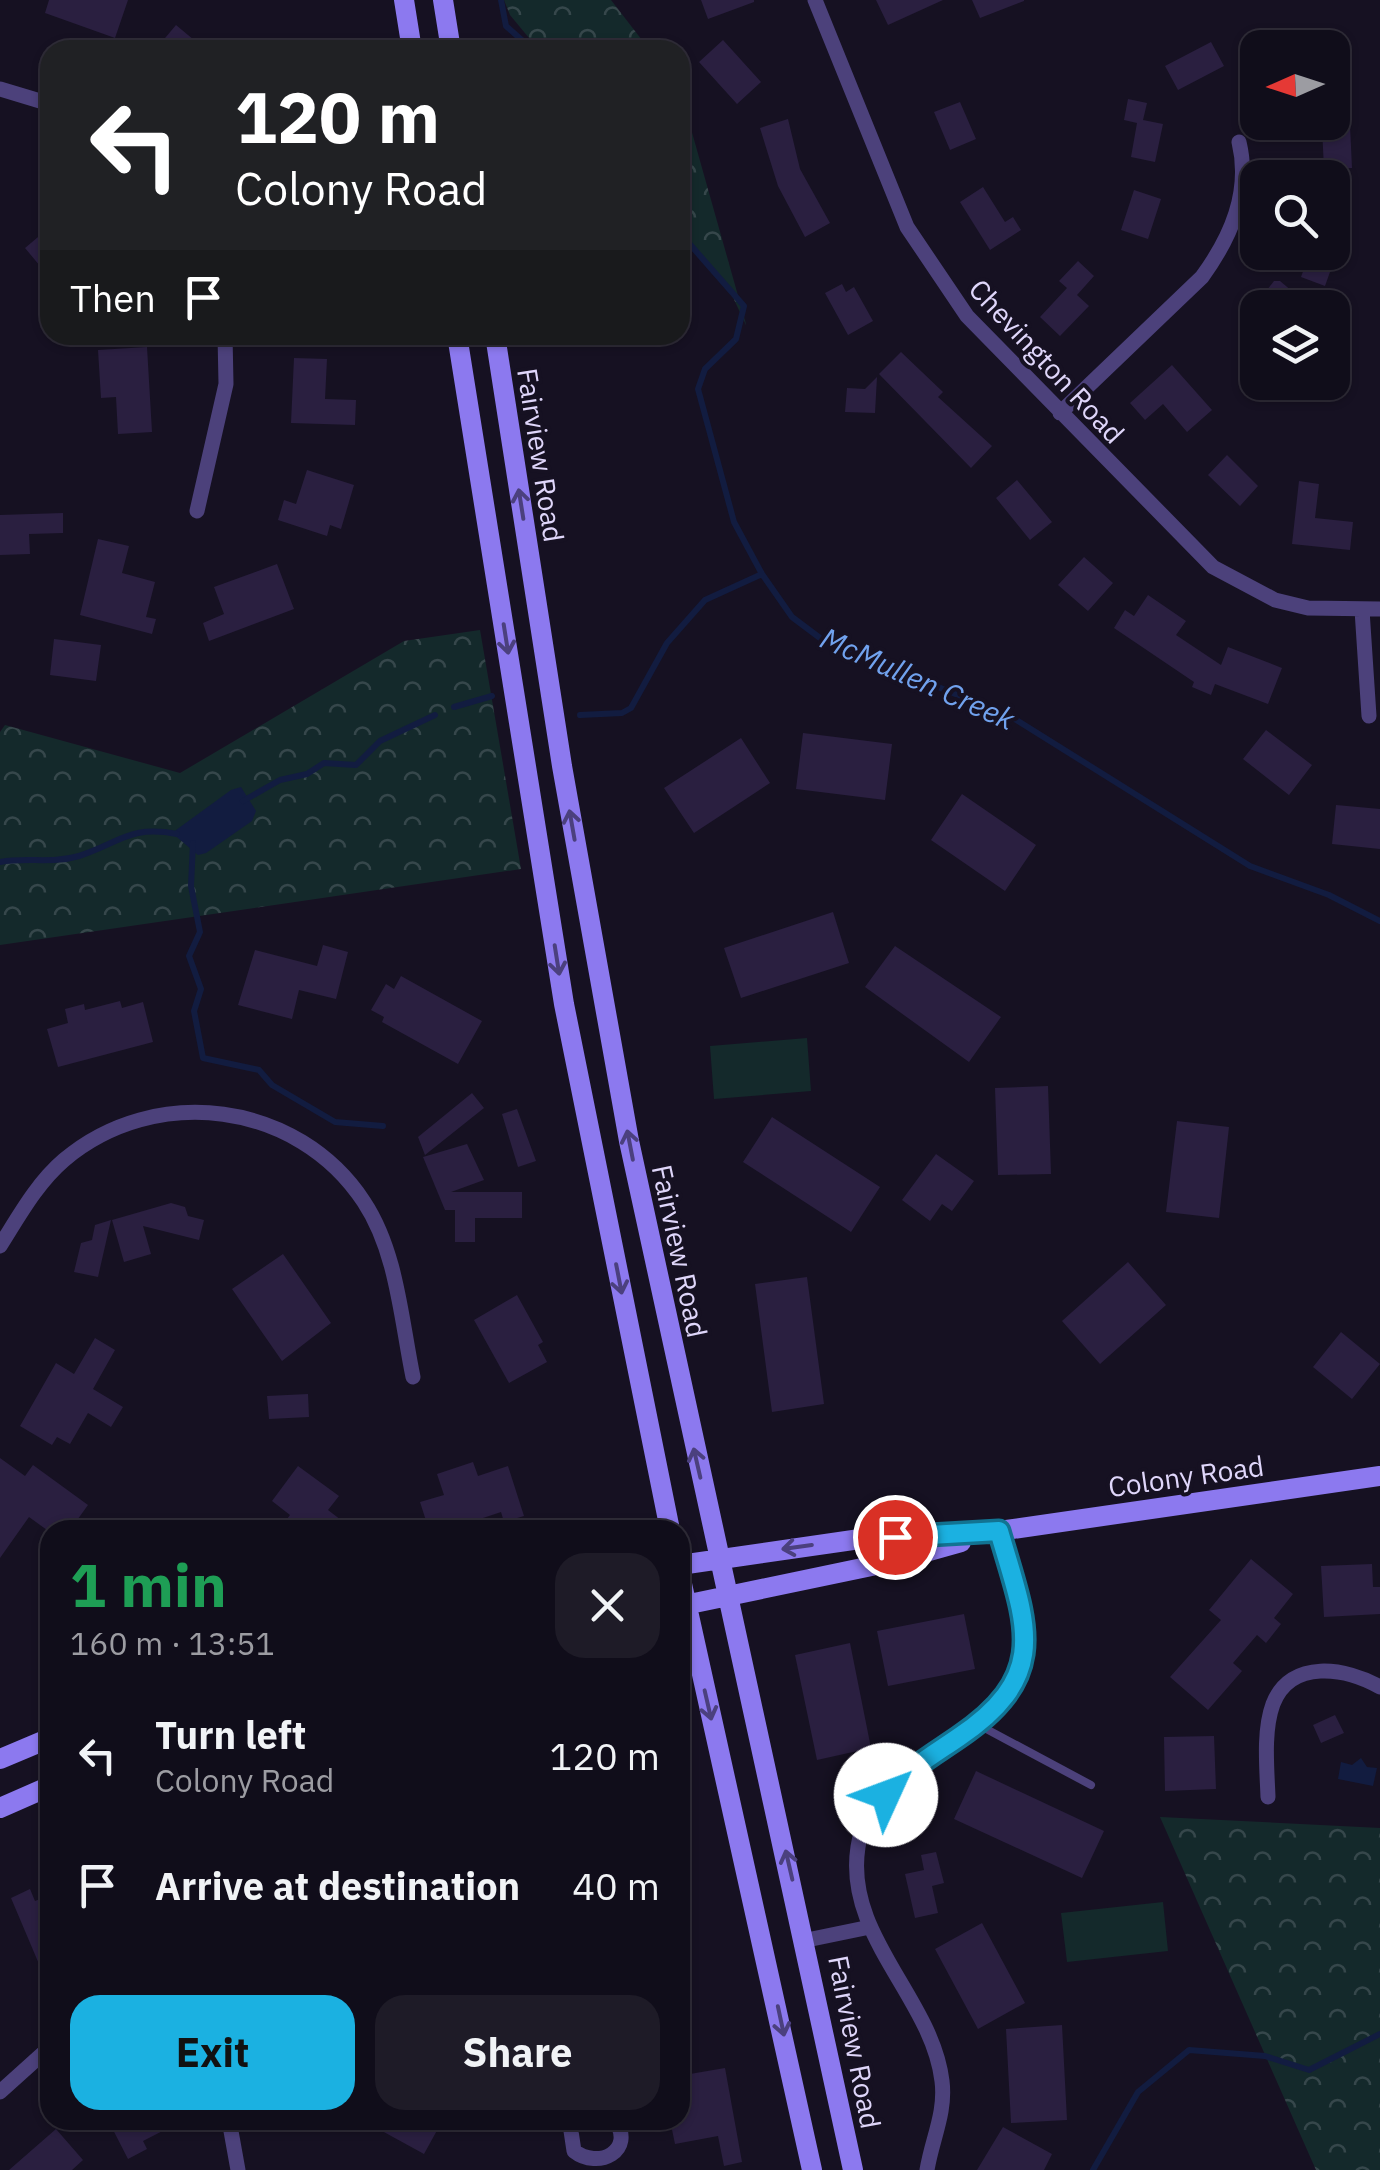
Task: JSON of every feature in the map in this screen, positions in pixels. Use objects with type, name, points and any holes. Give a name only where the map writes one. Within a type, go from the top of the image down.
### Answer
[{"type":"main road","points":[[404,0],[410,40]]},
{"type":"main road","points":[[443,0],[449,40]]},
{"type":"main road","points":[[459,345],[564,1004],[668,1520]]},
{"type":"main road","name":"Fairview Road","points":[[497,345],[601,996],[718,1558],[806,1940],[853,2170]]},
{"type":"main road","name":"Colony Road","points":[[690,1563],[860,1539],[999,1531],[1380,1476]]},
{"type":"main road","name":"Colony Road","points":[[690,1604],[886,1562],[999,1531]]},
{"type":"main road","points":[[690,1636],[812,2170]]},
{"type":"main road","points":[[0,1759],[40,1742]]},
{"type":"main road","points":[[0,1808],[40,1790]]},
{"type":"street","name":"Chevington Road","points":[[815,0],[848,72],[888,184],[918,248],[967,316],[1213,567],[1275,600],[1324,611],[1380,609]]},
{"type":"street","points":[[0,89],[40,101]]},
{"type":"street","points":[[1060,413],[1202,277],[1220,253],[1238,211],[1243,183],[1239,142]]},
{"type":"street","points":[[198,511],[223,402],[226,345]]},
{"type":"street","points":[[1362,610],[1369,716]]},
{"type":"street","points":[[0,1246],[51,1173],[86,1144],[116,1128],[182,1111],[248,1118],[290,1134],[318,1153],[364,1202],[387,1251],[413,1377]]},
{"type":"street","points":[[927,2170],[941,2125],[942,2083],[936,2052],[870,1927],[862,1900],[858,1845],[872,1813],[900,1777],[978,1724],[1014,1688],[1023,1660],[1025,1631],[999,1531]]},
{"type":"street","points":[[1268,1798],[1273,1704],[1288,1682],[1320,1669],[1354,1672],[1380,1686]]},
{"type":"street","points":[[806,1940],[870,1927]]},
{"type":"street","points":[[0,2092],[40,2057]]},
{"type":"street","points":[[231,2130],[238,2170]]},
{"type":"street","points":[[573,2130],[570,2141],[574,2151],[590,2163],[600,2164],[618,2153],[622,2144],[618,2130]]},
{"type":"lane","points":[[978,1724],[1091,1784]]},
{"type":"green space","points":[[504,0],[611,0],[642,40],[531,40],[510,15]]},
{"type":"green space","points":[[690,126],[746,325],[730,291],[690,244]]},
{"type":"green space","points":[[480,630],[521,869],[0,945],[0,732],[5,725],[180,773],[404,641]]},
{"type":"green space","points":[[807,1038],[811,1091],[714,1099],[710,1046]]},
{"type":"green space","points":[[1160,1817],[1380,1828],[1380,2170],[1316,2170]]},
{"type":"green space","points":[[1163,1902],[1168,1951],[1067,1962],[1061,1913]]},
{"type":"water","points":[[241,787],[256,811],[252,821],[206,853],[198,855],[172,833],[231,790]]},
{"type":"water","points":[[1361,1758],[1367,1767],[1377,1768],[1373,1786],[1338,1779],[1341,1762],[1352,1765]]},
{"type":"building","points":[[49,0],[128,0],[115,38],[45,13]]},
{"type":"building","points":[[701,0],[754,0],[754,2],[708,19]]},
{"type":"building","points":[[876,0],[943,0],[888,25]]},
{"type":"building","points":[[972,0],[1024,0],[1024,1],[980,18]]},
{"type":"building","points":[[176,25],[194,40],[163,40]]},
{"type":"building","points":[[723,40],[761,82],[737,104],[699,62]]},
{"type":"building","points":[[1211,42],[1224,66],[1178,90],[1165,66]]},
{"type":"building","points":[[1128,99],[1147,103],[1143,120],[1163,124],[1155,162],[1131,157],[1137,123],[1124,120]]},
{"type":"building","points":[[960,102],[976,139],[950,150],[934,112]]},
{"type":"building","points":[[788,119],[800,169],[830,223],[805,237],[778,186],[760,128]]},
{"type":"building","points":[[1350,125],[1352,168],[1350,160],[1324,160],[1323,140],[1350,140]]},
{"type":"building","points":[[983,187],[1005,222],[1013,217],[1021,230],[990,250],[960,202]]},
{"type":"building","points":[[1134,190],[1161,199],[1148,239],[1121,230]]},
{"type":"building","points":[[40,235],[40,266],[25,248]]},
{"type":"building","points":[[1078,261],[1094,276],[1077,295],[1089,306],[1060,336],[1040,317],[1067,288],[1059,281]]},
{"type":"building","points":[[1304,270],[1331,270],[1325,286],[1301,277]]},
{"type":"building","points":[[1274,281],[1280,281],[1291,290],[1267,290]]},
{"type":"building","points":[[842,284],[846,292],[854,287],[873,321],[848,335],[825,293]]},
{"type":"building","points":[[147,347],[152,432],[118,434],[116,397],[101,398],[98,350]]},
{"type":"building","points":[[901,352],[943,392],[938,397],[992,446],[971,468],[879,374]]},
{"type":"building","points":[[294,358],[327,359],[325,399],[356,400],[355,425],[291,423]]},
{"type":"building","points":[[1172,365],[1212,410],[1187,432],[1163,404],[1145,420],[1130,403]]},
{"type":"building","points":[[877,377],[875,413],[845,412],[847,388],[865,389]]},
{"type":"building","points":[[1227,455],[1258,486],[1240,506],[1208,475]]},
{"type":"building","points":[[307,470],[354,485],[341,529],[330,525],[327,536],[278,520],[284,500],[296,504]]},
{"type":"building","points":[[1017,480],[1052,522],[1030,540],[996,498]]},
{"type":"building","points":[[1299,481],[1319,484],[1315,518],[1353,522],[1350,550],[1292,544]]},
{"type":"building","points":[[63,513],[63,533],[29,534],[30,554],[0,555],[0,515]]},
{"type":"building","points":[[98,539],[129,546],[122,573],[155,582],[146,617],[156,619],[152,634],[80,615]]},
{"type":"building","points":[[1084,557],[1113,583],[1088,611],[1058,585]]},
{"type":"building","points":[[277,564],[294,609],[209,641],[203,623],[224,614],[214,587]]},
{"type":"building","points":[[1148,595],[1186,621],[1176,635],[1221,665],[1228,647],[1282,668],[1268,704],[1215,684],[1211,695],[1192,687],[1194,682],[1114,628],[1125,610],[1134,616]]},
{"type":"building","points":[[54,639],[101,645],[96,681],[50,675]]},
{"type":"building","points":[[1266,730],[1312,765],[1289,795],[1243,759]]},
{"type":"building","points":[[803,733],[892,744],[885,800],[796,789]]},
{"type":"building","points":[[741,738],[770,783],[694,833],[664,788]]},
{"type":"building","points":[[962,794],[1036,845],[1005,891],[931,840]]},
{"type":"building","points":[[1336,805],[1380,809],[1380,849],[1332,844]]},
{"type":"building","points":[[833,912],[849,963],[741,998],[724,948]]},
{"type":"building","points":[[323,945],[348,952],[336,999],[299,990],[292,1019],[238,1005],[255,950],[317,966]]},
{"type":"building","points":[[895,946],[1001,1017],[969,1062],[865,987]]},
{"type":"building","points":[[401,976],[482,1021],[458,1064],[382,1022],[384,1017],[371,1010],[386,984],[394,989]]},
{"type":"building","points":[[120,1001],[122,1008],[143,1002],[153,1042],[58,1067],[47,1029],[68,1023],[65,1009],[84,1004],[85,1010]]},
{"type":"building","points":[[1048,1086],[1051,1174],[998,1175],[995,1088]]},
{"type":"building","points":[[472,1093],[484,1108],[425,1155],[418,1137]]},
{"type":"building","points":[[517,1109],[536,1161],[518,1167],[502,1114]]},
{"type":"building","points":[[772,1117],[880,1187],[851,1232],[743,1162]]},
{"type":"building","points":[[1177,1121],[1229,1127],[1219,1218],[1166,1212]]},
{"type":"building","points":[[467,1144],[484,1180],[451,1192],[522,1192],[522,1218],[475,1218],[475,1242],[455,1242],[455,1210],[445,1210],[423,1157]]},
{"type":"building","points":[[936,1154],[974,1181],[952,1211],[942,1204],[930,1221],[902,1200]]},
{"type":"building","points":[[171,1203],[185,1207],[188,1216],[204,1220],[199,1240],[143,1226],[151,1254],[124,1262],[112,1220]]},
{"type":"building","points":[[111,1220],[98,1277],[74,1272],[81,1243],[92,1240],[95,1225]]},
{"type":"building","points":[[283,1254],[331,1323],[282,1361],[232,1289]]},
{"type":"building","points":[[1128,1262],[1166,1305],[1100,1364],[1062,1321]]},
{"type":"building","points":[[807,1277],[824,1404],[772,1412],[755,1284]]},
{"type":"building","points":[[517,1295],[543,1342],[538,1345],[547,1362],[509,1383],[474,1320]]},
{"type":"building","points":[[1341,1332],[1380,1364],[1352,1399],[1313,1367]]},
{"type":"building","points":[[95,1338],[115,1350],[93,1389],[123,1407],[111,1427],[88,1413],[70,1444],[57,1437],[52,1445],[20,1426],[56,1363],[74,1374]]},
{"type":"building","points":[[308,1394],[309,1417],[269,1419],[267,1396]]},
{"type":"building","points":[[0,1458],[25,1476],[33,1465],[88,1505],[77,1520],[40,1520],[40,1525],[29,1517],[0,1558]]},
{"type":"building","points":[[473,1462],[478,1476],[508,1466],[524,1516],[503,1520],[501,1512],[477,1520],[426,1520],[420,1502],[444,1495],[437,1474]]},
{"type":"building","points":[[298,1466],[339,1496],[328,1510],[341,1520],[286,1520],[290,1515],[272,1501]]},
{"type":"building","points":[[1251,1559],[1293,1594],[1274,1618],[1281,1624],[1266,1643],[1257,1635],[1233,1663],[1242,1671],[1208,1710],[1170,1677],[1221,1620],[1209,1610]]},
{"type":"building","points":[[1372,1564],[1373,1587],[1380,1587],[1380,1614],[1324,1617],[1321,1566]]},
{"type":"building","points":[[964,1614],[975,1669],[888,1686],[877,1631]]},
{"type":"building","points":[[850,1643],[871,1748],[817,1760],[795,1655]]},
{"type":"building","points":[[1335,1715],[1344,1733],[1321,1743],[1313,1725]]},
{"type":"building","points":[[1214,1736],[1216,1789],[1165,1791],[1164,1737]]},
{"type":"building","points":[[976,1771],[1104,1831],[1082,1878],[954,1819]]},
{"type":"building","points":[[936,1852],[944,1883],[932,1886],[938,1913],[915,1918],[905,1874],[924,1870],[921,1855]]},
{"type":"building","points":[[30,1889],[35,1901],[40,1899],[40,1966],[11,1898]]},
{"type":"building","points":[[982,1923],[1025,2003],[978,2029],[935,1949]]},
{"type":"building","points":[[1062,2025],[1067,2120],[1011,2123],[1006,2029]]},
{"type":"building","points":[[725,2068],[742,2162],[724,2166],[718,2136],[675,2144],[672,2130],[690,2130],[690,2074]]},
{"type":"building","points":[[1003,2127],[1052,2154],[1044,2170],[977,2170]]},
{"type":"building","points":[[55,2130],[83,2160],[72,2170],[9,2170]]},
{"type":"building","points":[[113,2130],[164,2130],[143,2141],[147,2149],[128,2159]]},
{"type":"building","points":[[380,2130],[437,2130],[424,2154]]},
{"type":"waterway","name":"McMullen Creek","points":[[501,0],[506,26],[522,40]]},
{"type":"waterway","name":"McMullen Creek","points":[[690,244],[744,306],[736,339],[705,369],[698,389],[734,522],[762,574],[792,617],[824,641],[1010,716],[1250,866],[1329,895],[1380,921]]},
{"type":"waterway","points":[[580,715],[622,713],[631,708],[667,643],[705,600],[762,574]]},
{"type":"waterway","points":[[454,707],[492,696]]},
{"type":"waterway","points":[[243,801],[280,780],[307,774],[324,763],[356,765],[380,741],[435,715]]},
{"type":"waterway","points":[[0,862],[69,858],[136,834],[177,834]]},
{"type":"waterway","points":[[193,843],[191,886],[200,932],[189,956],[201,989],[194,1011],[203,1058],[259,1070],[272,1085],[335,1122],[383,1126]]},
{"type":"waterway","points":[[1093,2170],[1138,2092],[1189,2050],[1265,2056],[1309,2070],[1380,2034]]},
{"type":"route","points":[[886,1795],[900,1777],[988,1717],[1014,1688],[1023,1660],[1025,1631],[999,1531],[895,1537]]}]
